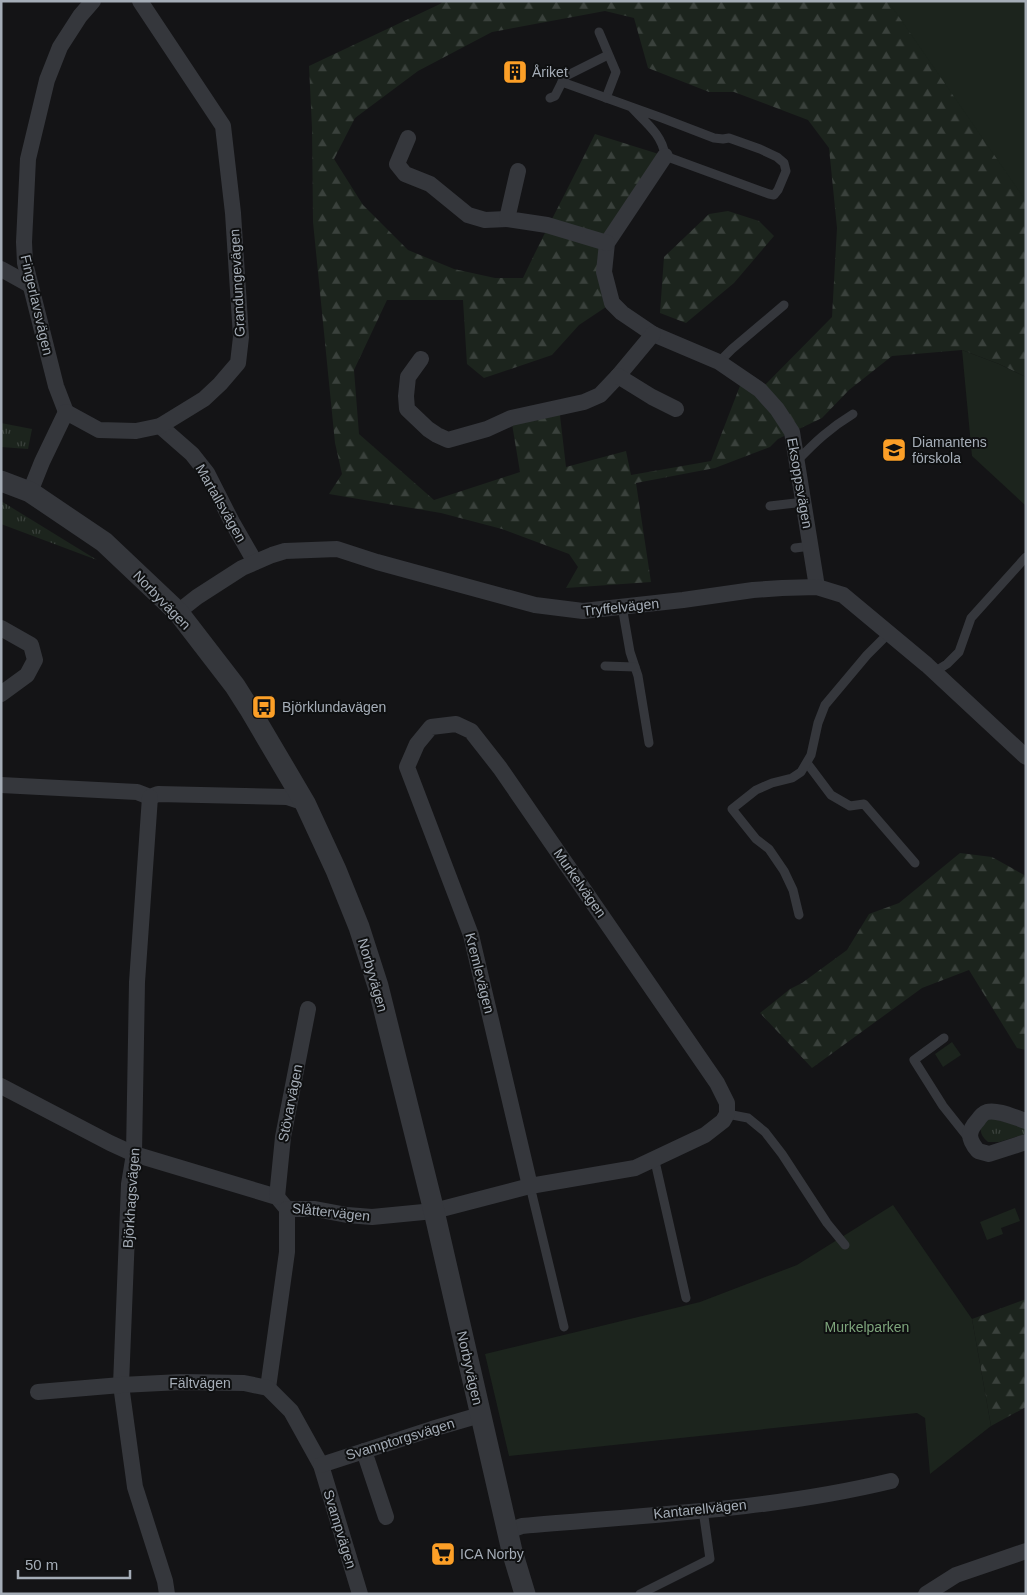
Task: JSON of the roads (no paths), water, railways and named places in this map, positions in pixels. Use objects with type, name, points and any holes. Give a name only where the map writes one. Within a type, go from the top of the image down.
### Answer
[{"type":"street","name":"Fingerlavsvägen","points":[[66,412],[56,386],[43,328],[25,263],[24,242],[28,159],[47,80],[60,47],[80,16],[93,1]]},
{"type":"street","name":"Grandungevägen","points":[[66,412],[99,430],[136,431],[160,426],[204,399],[238,363],[242,337],[233,213],[223,126],[140,1]]},
{"type":"street","points":[[408,138],[397,164],[405,174],[430,184],[468,215],[485,220],[507,219],[548,225],[607,243]]},
{"type":"street","name":"Eksoppsvägen","points":[[665,156],[607,243],[604,272],[612,302],[622,313],[653,334],[719,362],[760,390],[777,409],[792,432],[818,587]]},
{"type":"street","points":[[507,219],[518,171]]},
{"type":"street","points":[[1,269],[30,284]]},
{"type":"street","points":[[421,359],[408,377],[406,396],[408,409],[418,421],[436,436],[448,440],[487,430],[511,418],[584,402],[600,395],[653,334]]},
{"type":"street","points":[[618,376],[676,409]]},
{"type":"street","points":[[30,492],[66,412]]},
{"type":"street","name":"Martallsvägen","points":[[160,426],[192,454],[207,473],[255,562]]},
{"type":"street","name":"Norbyvägen","points":[[1,481],[30,492],[104,542],[178,612],[249,708],[305,803],[336,870],[359,927],[375,978],[434,1211],[480,1415],[524,1594]]},
{"type":"street","name":"Tryffelvägen","points":[[178,612],[197,597],[242,568],[255,562],[285,551],[337,548],[378,562],[535,605],[583,612],[753,590],[818,587],[843,595],[934,672],[1026,757]]},
{"type":"street","points":[[1,628],[31,645],[35,660],[27,676],[1,694]]},
{"type":"street","name":"Murkelvägen","points":[[407,766],[416,744],[431,727],[456,724],[471,731],[500,768],[717,1084],[726,1102],[727,1114]]},
{"type":"street","name":"Kremlevägen","points":[[407,766],[471,935],[530,1186]]},
{"type":"street","points":[[1,785],[137,792],[150,797],[158,794],[287,797],[305,803]]},
{"type":"street","name":"Björkhagsvägen","points":[[150,797],[137,982],[134,1154],[129,1184],[121,1385],[135,1487],[165,1582],[167,1594]]},
{"type":"street","name":"Stövarvägen","points":[[268,1388],[288,1252],[282,1203],[283,1137],[308,1009]]},
{"type":"street","name":"Slåttervägen","points":[[1,1086],[134,1154],[282,1203],[347,1216],[372,1217],[434,1211],[530,1186],[635,1168],[654,1155],[705,1135],[722,1121],[727,1114]]},
{"type":"street","points":[[1026,1121],[998,1112],[987,1112],[971,1130],[970,1140],[978,1151],[989,1154],[1026,1142]]},
{"type":"street","name":"Fältvägen","points":[[38,1392],[181,1382],[244,1383],[268,1388]]},
{"type":"street","points":[[268,1388],[291,1411],[320,1464]]},
{"type":"street","name":"Svamptorgsvägen","points":[[320,1464],[480,1415]]},
{"type":"street","points":[[364,1451],[386,1517]]},
{"type":"street","name":"Svampvägen","points":[[320,1464],[360,1594]]},
{"type":"street","name":"Kantarellvägen","points":[[508,1531],[522,1526],[703,1510],[849,1491],[891,1481]]},
{"type":"street","points":[[926,1594],[956,1575],[1026,1551]]},
{"type":"lane","points":[[599,32],[616,72],[606,98]]},
{"type":"lane","points":[[550,98],[555,96],[564,77],[608,55]]},
{"type":"lane","points":[[562,82],[631,107],[714,138],[730,138],[777,157],[784,164],[786,171],[778,190],[774,195],[665,156],[664,150],[650,126],[631,107]]},
{"type":"lane","points":[[719,362],[784,305]]},
{"type":"lane","points":[[797,461],[831,428],[853,414]]},
{"type":"lane","points":[[770,506],[804,502]]},
{"type":"lane","points":[[795,548],[811,546]]},
{"type":"lane","points":[[934,672],[947,664],[959,652],[971,618],[1026,557]]},
{"type":"lane","points":[[622,606],[630,652],[638,676],[649,743]]},
{"type":"lane","points":[[799,915],[793,890],[784,871],[769,849],[756,839],[732,809],[756,790],[772,783],[792,778],[801,772],[811,755],[818,722],[825,705],[888,633]]},
{"type":"lane","points":[[605,666],[635,667]]},
{"type":"lane","points":[[807,763],[831,795],[850,806],[864,804],[915,863]]},
{"type":"lane","points":[[944,1038],[914,1060],[943,1106],[970,1140]]},
{"type":"lane","points":[[727,1114],[748,1118],[765,1132],[782,1154],[827,1223],[845,1245]]},
{"type":"lane","points":[[654,1155],[686,1298]]},
{"type":"lane","points":[[530,1186],[564,1327]]},
{"type":"lane","points":[[640,1594],[710,1559],[703,1510]]},
{"type":"place","name":"Åriket","points":[[515,72]]},
{"type":"place","name":"Diamantens förskola","points":[[894,450]]},
{"type":"place","name":"Björklundavägen","points":[[264,707]]},
{"type":"place","name":"ICA Norby","points":[[443,1554]]},
{"type":"park label","name":"Murkelparken","points":[[867,1327]]}]
